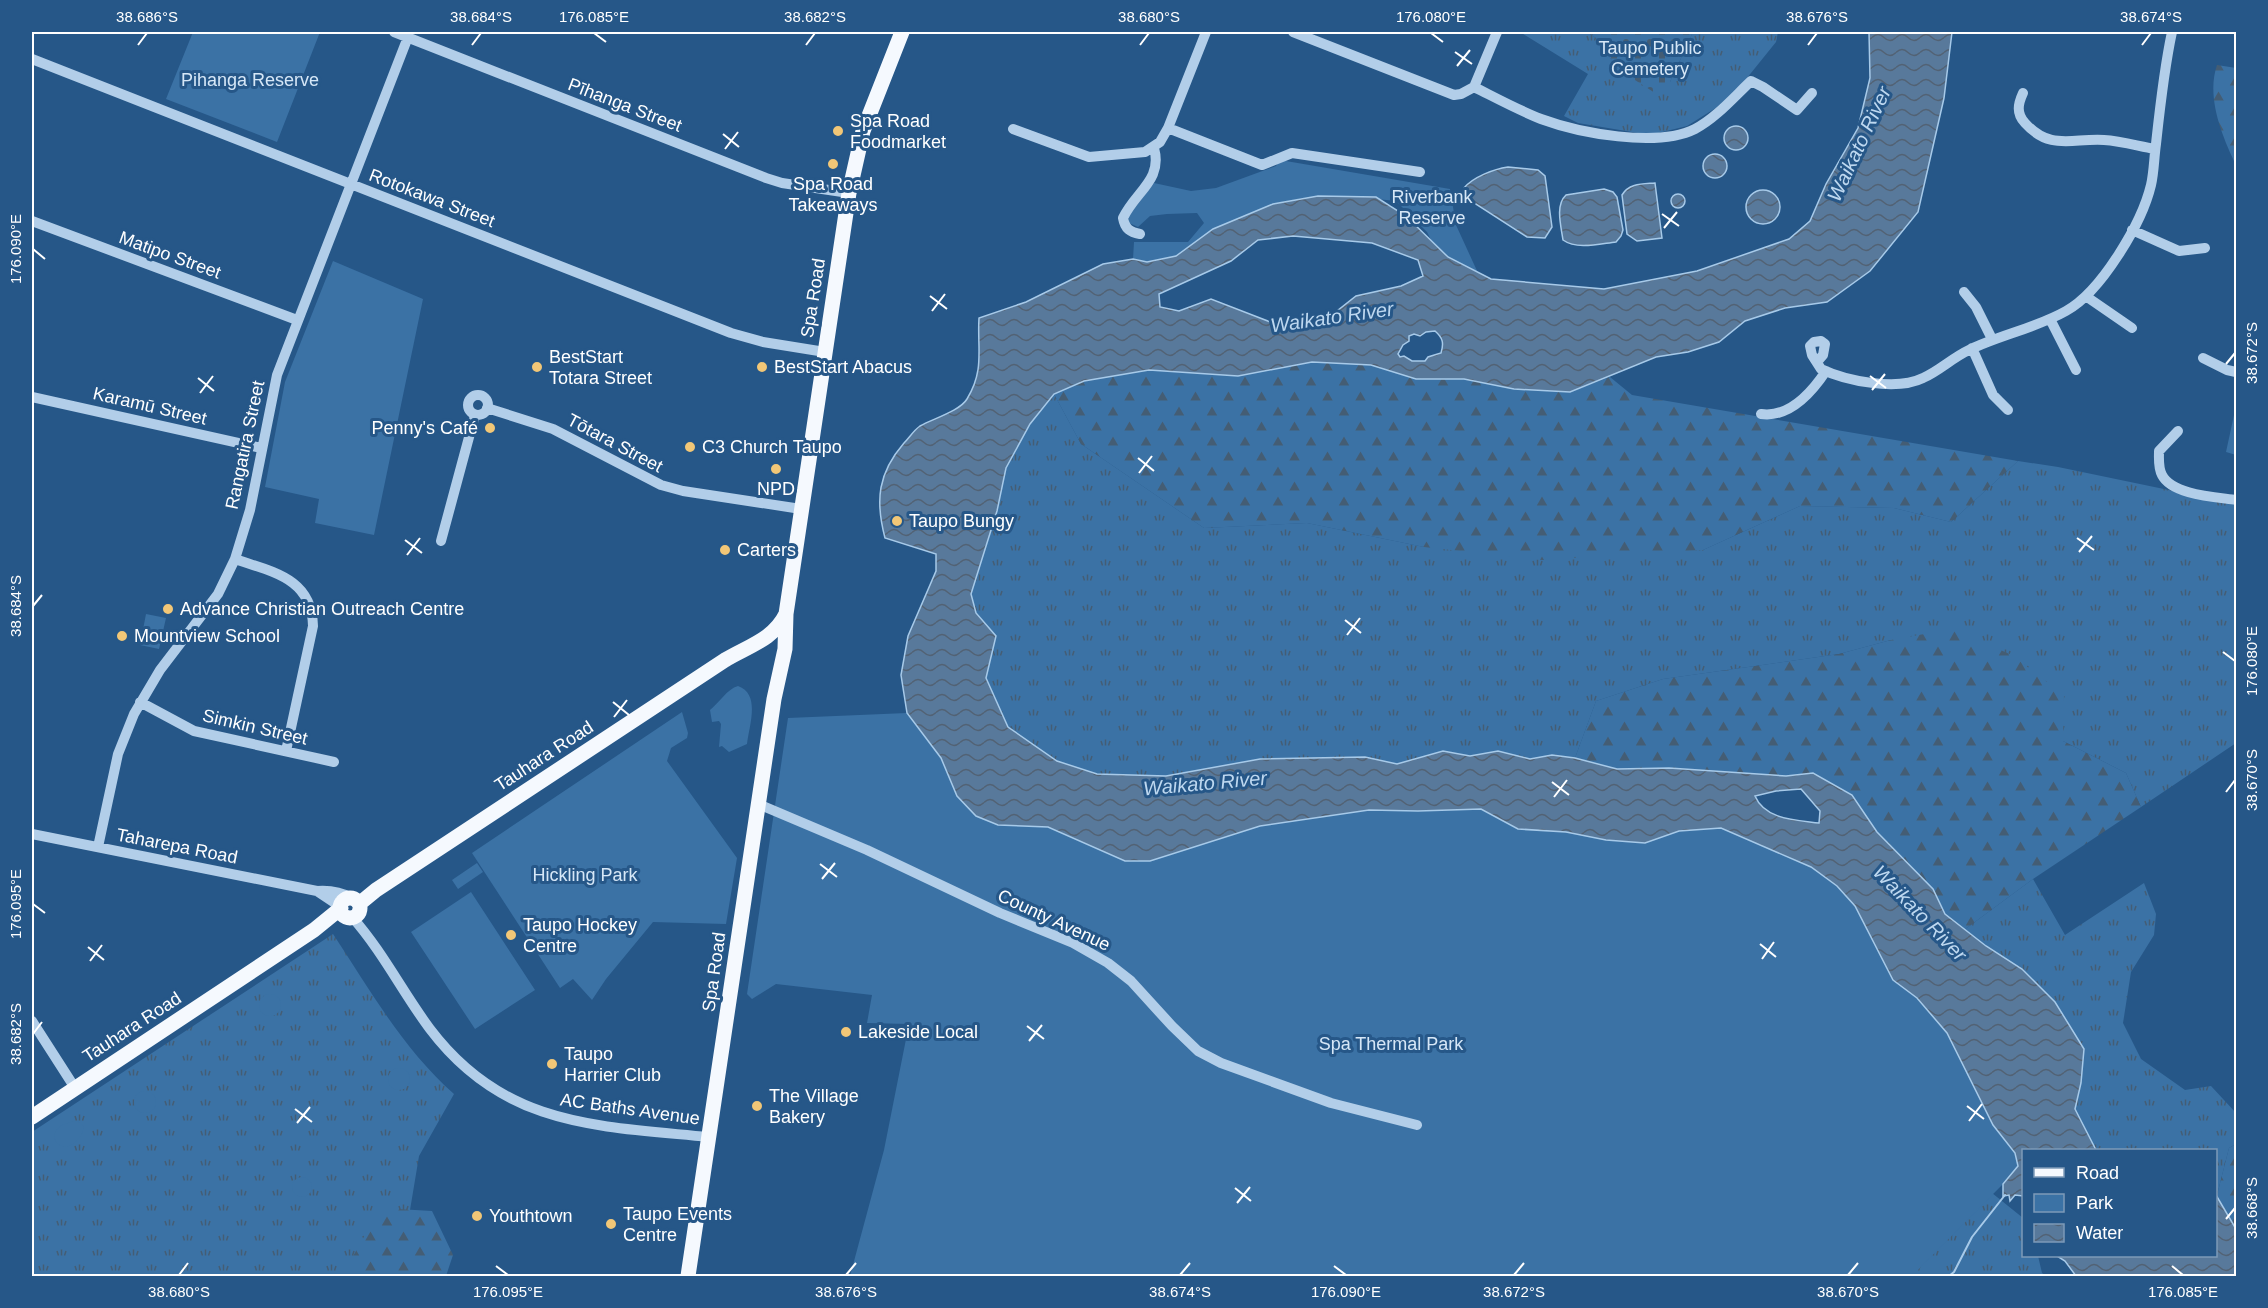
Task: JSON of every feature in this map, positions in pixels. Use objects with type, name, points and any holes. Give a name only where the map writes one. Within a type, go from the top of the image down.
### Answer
[{"type":"main road","name":"Spa Road","points":[[688,1276],[758,805],[786,635],[786,614],[849,193],[863,131],[902,32]]},
{"type":"main road","points":[[765,639],[775,631],[786,614]]},
{"type":"main road","name":"Spa Road","points":[[765,639],[776,657],[779,673]]},
{"type":"main road","name":"Tauhara Road","points":[[32,1117],[725,660],[765,639]]},
{"type":"street","name":"Pīhanga Street","points":[[394,32],[766,178],[782,183],[849,193]]},
{"type":"street","points":[[1013,129],[1089,158],[1138,154],[1154,148],[1167,128],[1206,32]]},
{"type":"street","points":[[1293,32],[1444,92],[1461,94],[1474,87],[1497,32]]},
{"type":"street","points":[[1817,362],[1821,369],[1826,371],[1880,384],[1902,384],[1923,378],[1954,357],[1992,339],[2068,311],[2087,297],[2107,272],[2132,230],[2151,185],[2167,55],[2172,32]]},
{"type":"street","name":"Rangatira Street","points":[[98,847],[118,754],[140,702],[160,670],[213,601],[235,559],[250,510],[277,375],[408,37]]},
{"type":"street","name":"Rotokawa Street","points":[[32,59],[741,337],[825,352]]},
{"type":"street","points":[[1474,87],[1517,109],[1561,126],[1601,134],[1648,139],[1667,137],[1695,129],[1751,81],[1797,110],[1812,93]]},
{"type":"street","points":[[2023,93],[2018,106],[2021,119],[2034,134],[2044,139],[2067,142],[2106,140],[2155,149]]},
{"type":"street","points":[[1167,128],[1262,165],[1292,153],[1420,172]]},
{"type":"street","points":[[1140,234],[1132,232],[1124,225],[1123,218],[1154,175],[1157,167],[1154,148]]},
{"type":"street","name":"Matipo Street","points":[[32,221],[297,320]]},
{"type":"street","points":[[2132,230],[2179,251],[2205,248]]},
{"type":"street","points":[[1964,292],[1976,308],[1992,339]]},
{"type":"street","points":[[2087,297],[2132,328]]},
{"type":"street","points":[[2050,319],[2076,370]]},
{"type":"street","points":[[1972,348],[1993,395],[2008,410]]},
{"type":"street","points":[[2203,358],[2236,372]]},
{"type":"street","points":[[1761,414],[1773,416],[1809,394],[1826,371]]},
{"type":"street","name":"Tōtara Street","points":[[441,541],[475,415],[467,405],[472,397],[478,395],[484,397],[487,408],[553,429],[661,485],[683,491],[801,509]]},
{"type":"street","name":"Karamū Street","points":[[32,397],[261,448]]},
{"type":"street","points":[[475,415],[482,414],[487,408]]},
{"type":"street","points":[[2178,431],[2159,451],[2162,476],[2172,486],[2182,490],[2236,500]]},
{"type":"street","points":[[235,559],[290,580],[305,594],[313,615],[313,626],[286,751]]},
{"type":"street","name":"Simkin Street","points":[[140,702],[194,731],[334,762]]},
{"type":"street","name":"County Avenue","points":[[758,805],[867,850],[1000,913],[1073,943],[1100,958],[1131,981],[1198,1051],[1221,1064],[1331,1103],[1417,1125]]},
{"type":"street","name":"Taharepa Road","points":[[32,834],[317,891],[350,908]]},
{"type":"street","name":"AC Baths Avenue","points":[[350,908],[438,1039],[477,1077],[505,1096],[535,1110],[565,1119],[708,1137]]},
{"type":"street","points":[[32,1021],[75,1088]]},
{"type":"green space","name":"Pihanga Reserve","points":[[193,32],[320,32],[277,142],[166,99]]},
{"type":"green space","points":[[1520,32],[1587,32],[1596,38],[1618,69],[1670,82],[1693,32],[1778,32],[1776,42],[1730,99],[1687,126],[1650,135],[1578,123],[1564,116],[1588,74]]},
{"type":"green space","name":"Taupo Public Cemetery","points":[[1587,32],[1693,32],[1670,82],[1655,93],[1618,69],[1596,38]]},
{"type":"green space","points":[[2217,65],[2236,68],[2236,165],[2221,129],[2214,103],[2214,77]]},
{"type":"green space","name":"Riverbank Reserve","points":[[1280,160],[1450,189],[1456,225],[1478,273],[1437,252],[1427,232],[1396,201],[1347,196],[1303,198],[1273,204],[1213,229],[1176,256],[1147,262],[1133,259],[1134,242],[1188,242],[1204,223],[1197,213],[1150,216],[1138,227],[1129,223],[1128,217],[1154,183],[1191,191],[1216,188],[1276,166]]},
{"type":"green space","points":[[333,261],[423,299],[374,535],[315,523],[319,499],[265,487],[285,382]]},
{"type":"green space","points":[[1312,362],[1371,365],[1416,379],[1464,379],[1514,389],[1570,392],[1610,377],[1632,395],[2018,461],[1951,522],[1894,508],[1800,506],[1703,550],[1542,560],[1424,547],[1307,523],[1204,528],[1081,444],[1054,394],[1084,381],[1149,370],[1238,376]]},
{"type":"green space","points":[[1054,394],[1081,444],[1204,528],[1307,523],[1424,547],[1703,550],[1800,506],[1894,508],[1951,522],[2018,461],[2058,467],[2236,504],[2236,743],[2141,807],[2126,773],[2063,741],[1891,640],[1839,654],[1663,679],[1596,701],[1575,758],[1552,755],[1530,759],[1498,751],[1470,756],[1443,751],[1397,764],[1365,757],[1260,759],[1166,776],[1097,774],[1057,761],[1008,727],[986,678],[996,636],[976,613],[971,594],[997,511],[1006,468],[1030,424]]},
{"type":"green space","points":[[2234,415],[2236,416],[2236,455],[2226,452]]},
{"type":"green space","points":[[146,614],[166,618],[159,649],[140,645]]},
{"type":"green space","points":[[1952,629],[2012,655],[2064,695],[2063,741],[2126,773],[2141,807],[2033,879],[1964,930],[1945,914],[1933,889],[1877,832],[1852,796],[1813,773],[1786,776],[1669,768],[1617,769],[1575,758],[1596,701],[1663,679],[1839,654],[1891,640]]},
{"type":"green space","points":[[738,686],[749,696],[751,720],[747,744],[729,752],[722,746],[719,747],[721,724],[719,721],[712,722],[710,710],[727,693]]},
{"type":"green space","name":"Hickling Park","points":[[682,712],[688,733],[687,738],[671,748],[667,761],[737,858],[726,924],[653,922],[606,979],[592,1000],[573,979],[560,988],[472,853]]},
{"type":"green space","name":"Spa Thermal Park","points":[[907,713],[941,758],[957,796],[998,825],[1048,827],[1125,861],[1150,861],[1260,826],[1369,810],[1481,809],[1518,829],[1566,832],[1606,840],[1645,843],[1679,831],[1721,828],[1811,867],[1837,886],[1855,906],[1893,980],[1917,998],[1947,1033],[1993,1125],[2015,1153],[2018,1166],[1912,1276],[850,1276],[884,1150],[909,1024],[867,1023],[872,995],[776,984],[752,999],[747,994],[788,718]]},
{"type":"green space","points":[[477,863],[483,872],[458,889],[452,880]]},
{"type":"green space","points":[[2033,879],[2065,935],[2144,883],[2156,914],[2154,935],[2131,972],[2123,1023],[2141,1059],[2185,1090],[2211,1086],[2236,1113],[2236,1144],[2229,1148],[2217,1195],[2217,1149],[2094,1149],[2075,1109],[2081,1083],[1986,946],[1964,930]]},
{"type":"green space","points":[[471,892],[535,990],[475,1029],[411,932]]},
{"type":"green space","points":[[333,934],[403,1038],[436,1077],[454,1094],[419,1156],[399,1276],[32,1276],[32,1132]]},
{"type":"green space","points":[[270,994],[278,997],[281,1005],[278,1013],[270,1016],[262,1013],[259,1005],[262,997]]},
{"type":"green space","points":[[399,1068],[407,1071],[410,1079],[407,1087],[399,1090],[391,1087],[388,1079],[391,1071]]},
{"type":"green space","points":[[145,1091],[153,1094],[156,1102],[153,1110],[145,1113],[137,1110],[134,1102],[137,1094]]},
{"type":"green space","points":[[77,1121],[84,1126],[79,1137],[71,1145],[64,1147],[59,1145],[55,1140],[57,1129]]},
{"type":"green space","points":[[2236,1144],[2236,1229],[2217,1195],[2229,1148]]},
{"type":"green space","points":[[1961,1168],[2022,1217],[2022,1257],[2038,1257],[2042,1273],[2046,1276],[1907,1276]]},
{"type":"green space","points":[[302,1177],[309,1180],[312,1187],[309,1194],[302,1197],[295,1194],[292,1187],[295,1180]]},
{"type":"green space","points":[[380,1208],[432,1211],[453,1255],[446,1276],[342,1276]]},
{"type":"water","name":"Waikato River","points":[[1869,32],[1952,32],[1944,98],[1918,212],[1870,271],[1827,302],[1785,308],[1745,321],[1719,342],[1688,352],[1656,357],[1570,392],[1514,389],[1464,379],[1416,379],[1371,365],[1312,362],[1238,376],[1149,370],[1084,381],[1054,394],[1030,424],[1006,468],[997,511],[971,594],[976,613],[996,636],[986,678],[1008,727],[1057,761],[1097,774],[1166,776],[1260,759],[1365,757],[1397,764],[1443,751],[1470,756],[1498,751],[1530,759],[1552,755],[1575,758],[1617,769],[1669,768],[1786,776],[1813,773],[1852,795],[1877,832],[1933,889],[1945,914],[1986,946],[2022,969],[2055,1002],[2084,1049],[2081,1083],[2075,1109],[2095,1149],[2022,1149],[2022,1196],[2015,1195],[2010,1201],[2009,1195],[2003,1196],[2003,1184],[2018,1166],[2015,1153],[1993,1125],[1947,1033],[1917,998],[1893,980],[1855,906],[1837,886],[1811,867],[1721,828],[1679,831],[1645,843],[1606,840],[1566,832],[1518,829],[1481,809],[1369,810],[1260,826],[1150,861],[1125,861],[1048,827],[998,825],[976,816],[957,796],[941,758],[907,713],[901,675],[908,636],[936,571],[936,554],[885,538],[880,499],[884,476],[889,465],[895,454],[914,432],[920,426],[958,407],[967,399],[973,388],[978,369],[979,318],[1026,302],[1103,264],[1133,259],[1147,262],[1176,256],[1213,229],[1273,204],[1318,196],[1376,197],[1406,216],[1448,257],[1491,279],[1604,289],[1697,271],[1789,239],[1810,221],[1826,184],[1858,128],[1870,78]],"holes":[[[1293,236],[1372,243],[1418,260],[1423,276],[1401,286],[1356,296],[1328,318],[1273,323],[1211,299],[1179,311],[1160,307],[1159,294],[1231,261],[1258,240]],[[1435,331],[1443,343],[1441,353],[1428,357],[1425,361],[1412,361],[1404,356],[1400,357],[1398,354],[1403,345],[1409,341],[1409,336],[1414,334],[1420,336],[1426,332]],[[1801,789],[1820,811],[1819,823],[1774,814],[1766,810],[1755,796]]]},
{"type":"water","points":[[1736,126],[1741,127],[1747,133],[1747,143],[1741,149],[1736,150],[1731,149],[1725,143],[1724,138],[1725,133],[1731,127]]},
{"type":"water","points":[[1715,154],[1720,155],[1726,161],[1726,171],[1720,177],[1715,178],[1710,177],[1704,171],[1703,166],[1704,161],[1710,155]]},
{"type":"water","points":[[1508,167],[1538,170],[1545,176],[1552,227],[1545,238],[1527,237],[1465,195],[1464,188],[1473,180]]},
{"type":"water","points":[[1655,183],[1662,238],[1637,241],[1627,234],[1622,195],[1632,186]]},
{"type":"water","points":[[1604,189],[1613,192],[1617,197],[1623,230],[1621,236],[1616,242],[1588,246],[1575,245],[1563,240],[1560,210],[1566,195]]},
{"type":"water","points":[[1763,190],[1775,195],[1780,207],[1775,219],[1763,224],[1751,219],[1746,207],[1751,195]]},
{"type":"water","points":[[1675,194],[1681,194],[1685,201],[1681,208],[1675,208],[1671,204],[1671,198]]},
{"type":"water","points":[[2217,1197],[2236,1229],[2236,1276],[2076,1276],[2065,1261],[2059,1257],[2217,1257]]},
{"type":"waterway","points":[[1949,1276],[1954,1272],[1972,1237],[2005,1195]]},
{"type":"place","name":"Spa Road Foodmarket","points":[[838,131]]},
{"type":"place","name":"Spa Road Takeaways","points":[[833,164]]},
{"type":"place","name":"BestStart Totara Street","points":[[537,367]]},
{"type":"place","name":"BestStart Abacus","points":[[762,367]]},
{"type":"place","name":"Penny's Café","points":[[490,428]]},
{"type":"place","name":"C3 Church Taupo","points":[[690,447]]},
{"type":"place","name":"NPD","points":[[776,469]]},
{"type":"place","name":"Taupo Bungy","points":[[897,521]]},
{"type":"place","name":"Carters","points":[[725,550]]},
{"type":"place","name":"Advance Christian Outreach Centre","points":[[168,609]]},
{"type":"place","name":"Mountview School","points":[[122,636]]},
{"type":"place","name":"Taupo Hockey Centre","points":[[511,935]]},
{"type":"place","name":"Lakeside Local","points":[[846,1032]]},
{"type":"place","name":"Taupo Harrier Club","points":[[552,1064]]},
{"type":"place","name":"The Village Bakery","points":[[757,1106]]},
{"type":"place","name":"Youthtown","points":[[477,1216]]},
{"type":"place","name":"Taupo Events Centre","points":[[611,1224]]}]
